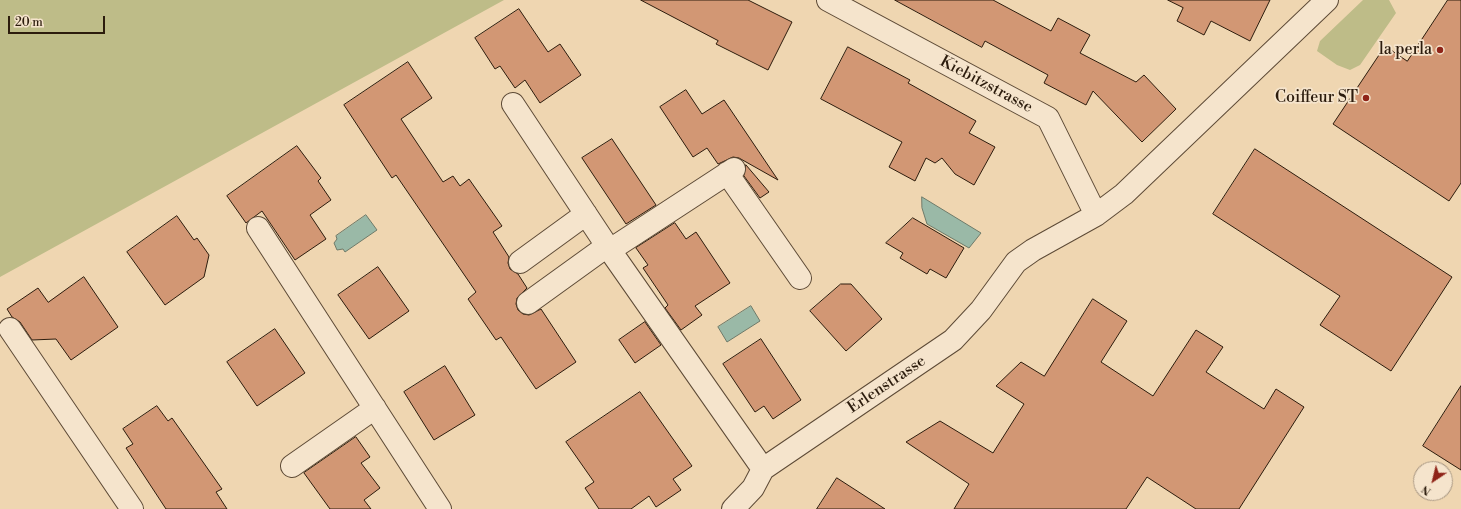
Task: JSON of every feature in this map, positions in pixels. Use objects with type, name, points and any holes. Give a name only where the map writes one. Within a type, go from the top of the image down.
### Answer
[{"type":"street","name":"Kiebitzstrasse","points":[[828,0],[1048,118],[1096,215]]},
{"type":"street","points":[[1096,215],[1124,194],[1328,0]]},
{"type":"street","points":[[513,104],[609,248],[763,469]]},
{"type":"street","points":[[528,303],[609,248],[731,171],[800,278]]},
{"type":"street","points":[[520,262],[586,214]]},
{"type":"street","name":"Erlenstrasse","points":[[737,508],[753,488],[763,469],[953,340],[981,310],[1016,262],[1033,250],[1096,215]]},
{"type":"street","points":[[258,228],[440,509]]},
{"type":"street","points":[[10,329],[132,509]]},
{"type":"street","points":[[292,466],[374,408]]},
{"type":"shaded area","points":[[0,0],[504,0],[0,277]]},
{"type":"shaded area","points":[[1363,0],[1389,0],[1396,13],[1360,65],[1350,70],[1337,65],[1317,51],[1320,41]]},
{"type":"shaded area","points":[[922,197],[981,233],[969,248],[927,224],[922,208]]},
{"type":"shaded area","points":[[366,215],[377,230],[345,252],[343,249],[337,250],[334,243],[337,239],[336,236]]},
{"type":"shaded area","points":[[751,306],[760,321],[727,342],[718,327]]},
{"type":"building","points":[[641,0],[748,0],[792,22],[768,70],[716,44],[718,41]]},
{"type":"building","points":[[895,0],[993,0],[1051,31],[1058,18],[1090,35],[1080,53],[1136,82],[1144,75],[1176,109],[1142,142],[1093,91],[1086,105],[1044,83],[1048,75],[985,41],[982,47]]},
{"type":"building","points":[[1168,0],[1270,0],[1250,41],[1211,21],[1204,35],[1177,21],[1183,8]]},
{"type":"building","points":[[1448,0],[1461,0],[1461,183],[1449,201],[1333,124],[1385,46],[1407,61]]},
{"type":"building","points":[[519,9],[548,52],[560,44],[581,75],[540,103],[525,80],[515,88],[500,66],[495,69],[475,38]]},
{"type":"building","points":[[848,47],[910,80],[908,83],[976,121],[969,133],[995,147],[974,185],[955,174],[942,158],[935,163],[926,158],[915,181],[889,167],[902,142],[821,99]]},
{"type":"building","points":[[408,62],[432,98],[401,119],[443,182],[453,176],[460,186],[469,179],[502,226],[493,232],[509,257],[508,263],[510,269],[518,274],[527,288],[517,298],[516,304],[518,310],[523,314],[529,315],[541,309],[576,362],[536,389],[501,337],[496,340],[468,299],[476,292],[396,175],[392,178],[344,105]]},
{"type":"building","points":[[686,90],[702,114],[724,100],[778,180],[739,158],[733,157],[718,164],[707,148],[693,157],[660,107]]},
{"type":"building","points":[[612,139],[656,205],[626,224],[582,158]]},
{"type":"building","points":[[297,146],[321,178],[318,181],[331,200],[310,215],[326,239],[295,260],[262,211],[246,223],[227,196]]},
{"type":"building","points":[[1255,149],[1452,277],[1391,371],[1320,325],[1340,296],[1213,214]]},
{"type":"building","points":[[746,165],[769,192],[760,198],[744,176]]},
{"type":"building","points":[[177,216],[194,240],[197,238],[209,255],[204,277],[165,305],[127,252]]},
{"type":"building","points":[[913,218],[964,248],[946,278],[930,269],[927,274],[900,258],[903,253],[886,243]]},
{"type":"building","points":[[675,223],[686,239],[696,232],[730,283],[695,306],[702,315],[681,330],[665,308],[668,305],[643,268],[648,265],[636,248]]},
{"type":"building","points":[[378,267],[409,311],[369,339],[338,295]]},
{"type":"building","points":[[84,277],[118,327],[71,360],[56,339],[32,340],[20,322],[12,317],[7,309],[38,288],[48,302]]},
{"type":"building","points":[[841,284],[851,284],[882,319],[846,351],[810,311]]},
{"type":"building","points":[[1093,299],[1127,321],[1101,362],[1153,396],[1196,330],[1223,347],[1206,372],[1264,409],[1276,389],[1304,407],[1239,509],[1196,509],[1147,477],[1126,509],[954,509],[969,484],[906,442],[940,421],[993,453],[1024,404],[996,386],[1021,362],[1044,376]]},
{"type":"building","points":[[645,322],[661,345],[635,363],[619,340]]},
{"type":"building","points":[[275,329],[305,373],[257,406],[227,362]]},
{"type":"building","points":[[761,339],[801,400],[773,419],[764,406],[755,412],[723,364]]},
{"type":"building","points":[[445,366],[475,415],[434,440],[404,392]]},
{"type":"building","points":[[1461,386],[1461,470],[1453,465],[1453,461],[1447,461],[1423,446]]},
{"type":"building","points":[[640,392],[692,466],[673,479],[681,490],[656,507],[649,496],[631,509],[599,509],[585,488],[594,482],[566,442]]},
{"type":"building","points":[[157,406],[168,421],[172,418],[222,489],[216,492],[227,509],[166,509],[126,448],[133,444],[123,429]]},
{"type":"building","points":[[356,437],[370,457],[361,463],[380,488],[364,500],[371,509],[330,509],[304,473]]},
{"type":"building","points":[[837,478],[885,509],[817,509]]},
{"type":"place","name":"la perla","points":[[1440,50]]},
{"type":"place","name":"Coiffeur ST","points":[[1366,98]]}]
